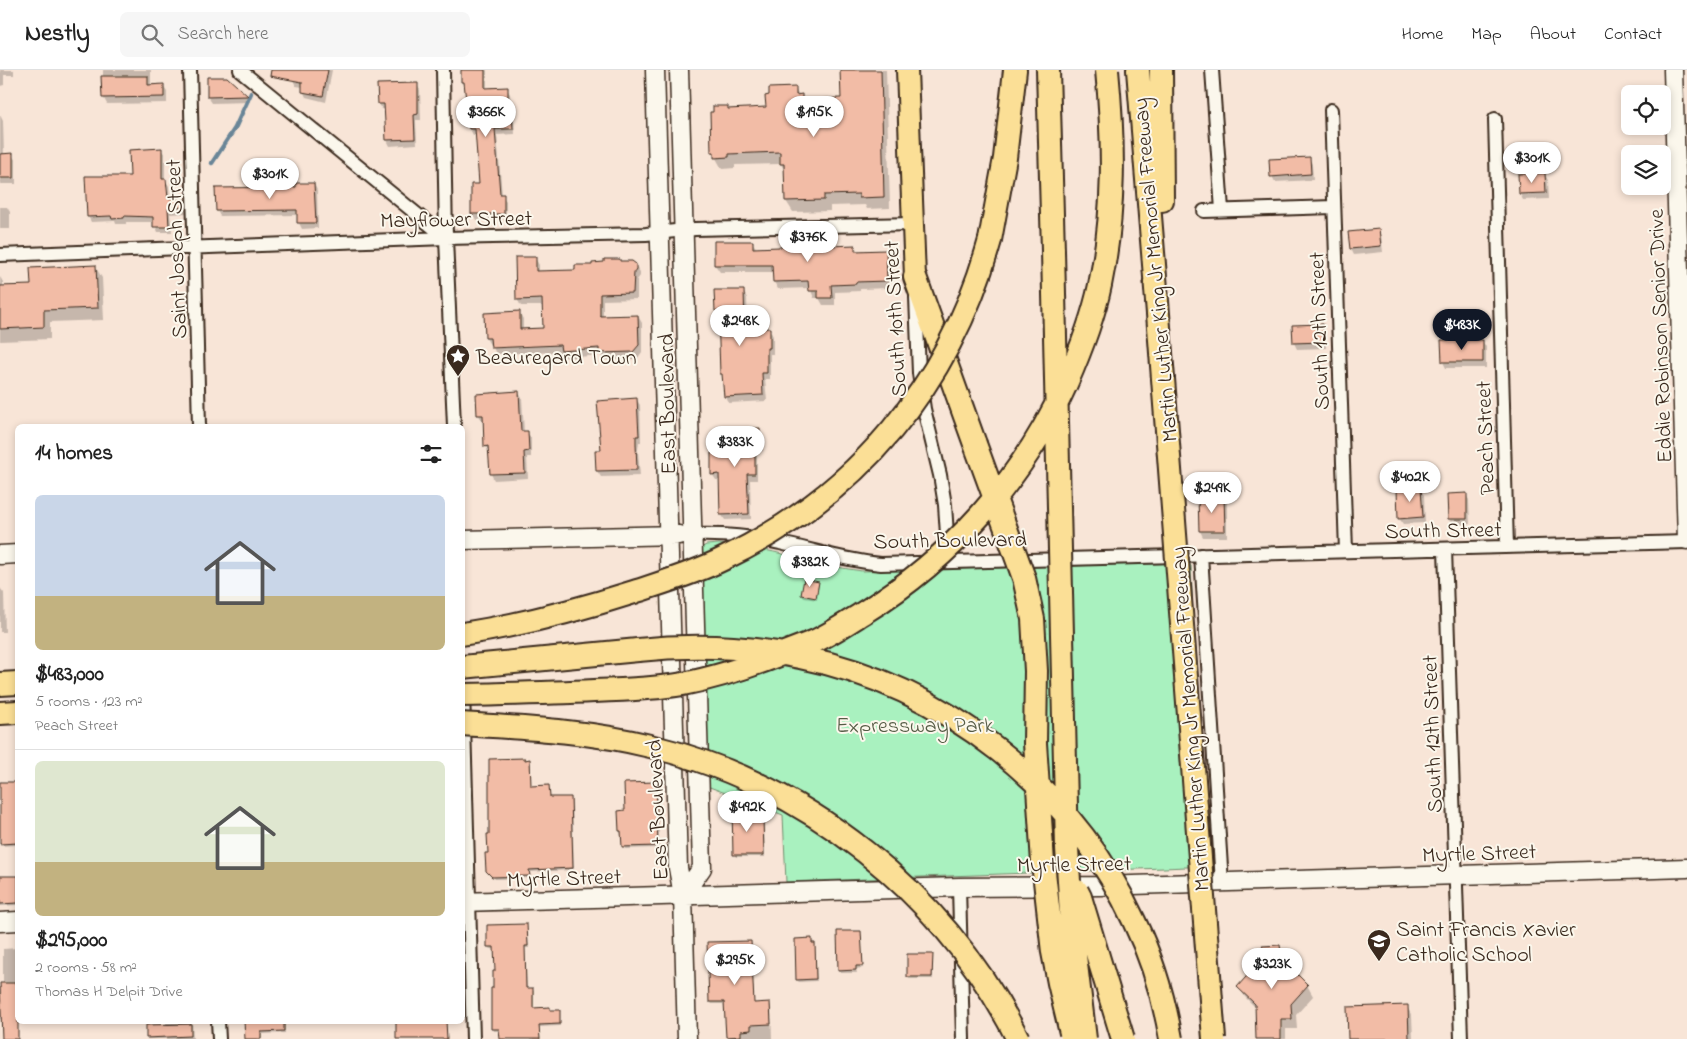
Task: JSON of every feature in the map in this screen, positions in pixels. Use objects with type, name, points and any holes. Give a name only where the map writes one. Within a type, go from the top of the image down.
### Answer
[{"type":"highway","points":[[465,633],[583,608],[688,573],[743,549],[813,506],[834,490],[874,451],[910,409],[940,363],[964,315],[984,264],[1005,158],[1015,70]]},
{"type":"highway","points":[[1048,70],[1054,251],[1068,875],[1072,931],[1085,1039]]},
{"type":"highway","points":[[465,695],[653,688],[684,684],[737,670],[805,645],[832,632],[884,600],[947,550],[985,512],[1034,445],[1055,408],[1088,328],[1100,286],[1112,201],[1111,117],[1107,70]]},
{"type":"highway","name":"Martin Luther King Jr Memorial Freeway","points":[[1138,70],[1155,186],[1157,300],[1214,1039]]},
{"type":"highway","points":[[1155,186],[1161,70]]},
{"type":"highway","points":[[915,277],[1024,578],[1031,607],[1036,671],[1035,743],[1043,863],[1058,976],[1073,1039]]},
{"type":"highway","points":[[465,667],[666,647],[701,646],[746,649],[792,655],[828,664],[882,682],[931,705],[978,734],[1022,770],[1060,808],[1093,851],[1134,921],[1154,970],[1172,1039]]},
{"type":"highway","points":[[0,684],[15,683]]},
{"type":"highway","points":[[0,713],[15,712]]},
{"type":"highway","points":[[465,724],[570,732],[651,746],[728,771],[801,807],[869,854],[929,911],[981,976],[1018,1039]]},
{"type":"highway","points":[[1068,875],[1080,897],[1123,1039]]},
{"type":"main road","name":"South 10th Street","points":[[907,70],[915,277]]},
{"type":"street","name":"Saint Joseph Street","points":[[190,70],[200,424]]},
{"type":"street","points":[[240,70],[446,238]]},
{"type":"street","points":[[443,70],[446,238],[454,424]]},
{"type":"street","name":"East Boulevard","points":[[654,70],[678,868],[683,895]]},
{"type":"street","name":"East Boulevard","points":[[679,70],[702,868],[683,895]]},
{"type":"street","points":[[1212,70],[1222,210]]},
{"type":"street","name":"Eddie Robinson Senior Drive","points":[[1673,70],[1687,541]]},
{"type":"street","name":"South 12th Street","points":[[1331,110],[1346,551]]},
{"type":"street","name":"Peach Street","points":[[1495,118],[1507,547]]},
{"type":"street","points":[[1204,211],[1333,207]]},
{"type":"street","name":"Mayflower Street","points":[[0,255],[446,238],[913,224]]},
{"type":"street","name":"South 10th Street","points":[[915,277],[919,373],[924,409],[940,475],[945,505],[948,562]]},
{"type":"street","name":"South Boulevard","points":[[465,540],[669,535],[750,537],[863,563],[881,564],[1201,555]]},
{"type":"street","name":"South Street","points":[[1201,555],[1687,541]]},
{"type":"street","name":"South 12th Street","points":[[1445,549],[1461,1039]]},
{"type":"street","points":[[0,555],[15,554]]},
{"type":"street","points":[[1201,555],[1222,882]]},
{"type":"street","points":[[465,848],[473,1039]]},
{"type":"street","name":"Myrtle Street","points":[[466,902],[959,887],[1100,886],[1687,868]]},
{"type":"street","points":[[959,887],[963,1039]]},
{"type":"street","points":[[683,895],[687,1039]]},
{"type":"street","points":[[0,922],[15,922]]},
{"type":"street","points":[[218,1024],[218,1039]]},
{"type":"green space","name":"Expressway Park","points":[[719,544],[756,548],[826,565],[862,571],[1189,563],[1191,566],[1193,616],[1212,857],[1210,865],[786,882],[783,815],[707,786],[701,548],[706,545]]},
{"type":"building","points":[[271,70],[328,70],[323,96],[302,92],[302,82],[270,76]]},
{"type":"building","points":[[461,70],[485,70],[485,88],[508,87],[508,113],[512,113],[513,129],[495,129],[500,194],[504,194],[504,214],[471,214],[471,184],[479,184],[475,129],[469,129],[464,82],[461,82]]},
{"type":"building","points":[[840,70],[881,70],[884,197],[859,198],[859,194],[824,195],[824,200],[785,201],[784,164],[780,164],[780,152],[729,154],[729,157],[714,158],[714,152],[711,152],[710,112],[713,112],[713,106],[728,106],[728,109],[766,107],[765,96],[769,95],[769,88],[796,87],[796,95],[802,94],[802,99],[841,98]]},
{"type":"building","points":[[101,76],[148,76],[148,85],[164,84],[164,97],[102,98]]},
{"type":"building","points":[[207,77],[227,77],[248,96],[207,97]]},
{"type":"building","points":[[418,83],[418,114],[414,115],[415,139],[386,140],[384,104],[378,104],[377,84]]},
{"type":"building","points":[[162,148],[162,179],[166,179],[168,198],[185,200],[185,207],[168,208],[169,227],[153,227],[153,217],[124,216],[124,218],[112,219],[111,216],[87,217],[85,176],[130,176],[129,150]]},
{"type":"building","points":[[13,153],[13,178],[0,178],[0,154]]},
{"type":"building","points":[[1310,157],[1311,174],[1270,177],[1269,159]]},
{"type":"building","points":[[1545,173],[1546,193],[1519,194],[1518,174]]},
{"type":"building","points":[[296,183],[314,183],[316,223],[297,223],[297,210],[216,211],[215,188],[296,187]]},
{"type":"building","points":[[1379,229],[1381,246],[1350,249],[1348,232]]},
{"type":"building","points":[[714,241],[753,241],[753,248],[807,246],[807,244],[830,243],[830,246],[855,245],[855,251],[886,250],[887,281],[831,285],[832,298],[818,298],[818,291],[809,291],[808,281],[773,282],[772,265],[714,265]]},
{"type":"building","points":[[515,257],[536,257],[536,271],[575,270],[575,265],[592,265],[592,263],[604,262],[604,259],[632,261],[636,264],[633,293],[600,294],[600,316],[638,315],[639,345],[633,352],[599,353],[599,348],[561,351],[560,345],[491,348],[490,338],[485,338],[484,313],[520,311],[520,329],[543,328],[542,299],[516,300]]},
{"type":"building","points":[[96,265],[98,308],[44,310],[44,327],[0,329],[0,286],[31,285],[30,268]]},
{"type":"building","points":[[714,290],[744,290],[745,329],[770,328],[770,348],[767,348],[767,373],[762,373],[763,395],[724,397],[722,374],[720,374],[718,311],[715,311]]},
{"type":"building","points":[[1323,324],[1323,342],[1293,343],[1292,325]]},
{"type":"building","points":[[1441,340],[1483,340],[1483,362],[1442,362]]},
{"type":"building","points":[[519,391],[521,431],[528,431],[529,451],[524,452],[525,473],[490,474],[488,446],[484,447],[483,415],[477,415],[476,394]]},
{"type":"building","points":[[637,398],[639,436],[636,436],[637,470],[596,471],[595,450],[601,450],[597,401]]},
{"type":"building","points":[[760,428],[760,446],[755,446],[755,474],[747,474],[749,514],[720,515],[719,474],[711,475],[711,453],[721,453],[720,429]]},
{"type":"building","points":[[1421,488],[1423,517],[1398,519],[1397,489]]},
{"type":"building","points":[[1467,493],[1467,519],[1448,519],[1447,494]]},
{"type":"building","points":[[1198,496],[1224,496],[1225,531],[1199,531]]},
{"type":"building","points":[[804,579],[819,582],[816,598],[801,595]]},
{"type":"building","points":[[525,758],[525,760],[530,759],[531,786],[549,785],[550,797],[571,797],[573,868],[529,870],[530,876],[492,877],[486,871],[485,853],[488,853],[487,834],[489,834],[489,759]]},
{"type":"building","points":[[0,782],[15,782],[15,843],[0,844]]},
{"type":"building","points":[[656,782],[658,846],[622,847],[618,811],[625,810],[624,783]]},
{"type":"building","points":[[732,805],[763,819],[764,855],[733,855]]},
{"type":"building","points":[[0,876],[15,876],[15,903],[0,904]]},
{"type":"building","points":[[527,924],[528,946],[525,946],[526,988],[533,988],[533,1008],[550,1007],[550,1010],[560,1010],[560,1024],[539,1025],[540,1039],[500,1039],[499,1029],[491,1029],[491,988],[493,988],[493,971],[495,971],[494,947],[487,947],[487,925]]},
{"type":"building","points":[[837,931],[861,931],[863,966],[856,966],[856,970],[838,971]]},
{"type":"building","points":[[812,938],[812,943],[815,943],[816,979],[796,980],[795,939]]},
{"type":"building","points":[[751,941],[754,1003],[770,1002],[771,1024],[751,1025],[751,1030],[741,1031],[741,1036],[726,1037],[724,1002],[709,1002],[707,942]]},
{"type":"building","points":[[1280,945],[1281,952],[1290,951],[1290,967],[1308,985],[1291,1004],[1292,1019],[1281,1019],[1281,1039],[1256,1039],[1255,1004],[1237,987],[1254,968],[1254,952],[1263,952],[1262,946]]},
{"type":"building","points":[[907,954],[933,954],[932,977],[907,977]]},
{"type":"building","points":[[0,983],[15,983],[15,1024],[18,1024],[18,1039],[2,1039]]},
{"type":"building","points":[[1408,1005],[1409,1039],[1348,1039],[1347,1007]]},
{"type":"building","points":[[191,1024],[191,1036],[146,1038],[146,1025]]},
{"type":"building","points":[[244,1024],[284,1024],[284,1031],[261,1032],[261,1039],[245,1039]]},
{"type":"building","points":[[396,1024],[446,1024],[447,1039],[396,1039]]},
{"type":"waterway","points":[[212,163],[235,128],[251,93]]},
{"type":"place","name":"Beauregard Town","points":[[458,377]]},
{"type":"place","name":"Saint Francis Xavier Catholic School","points":[[1379,962]]}]
